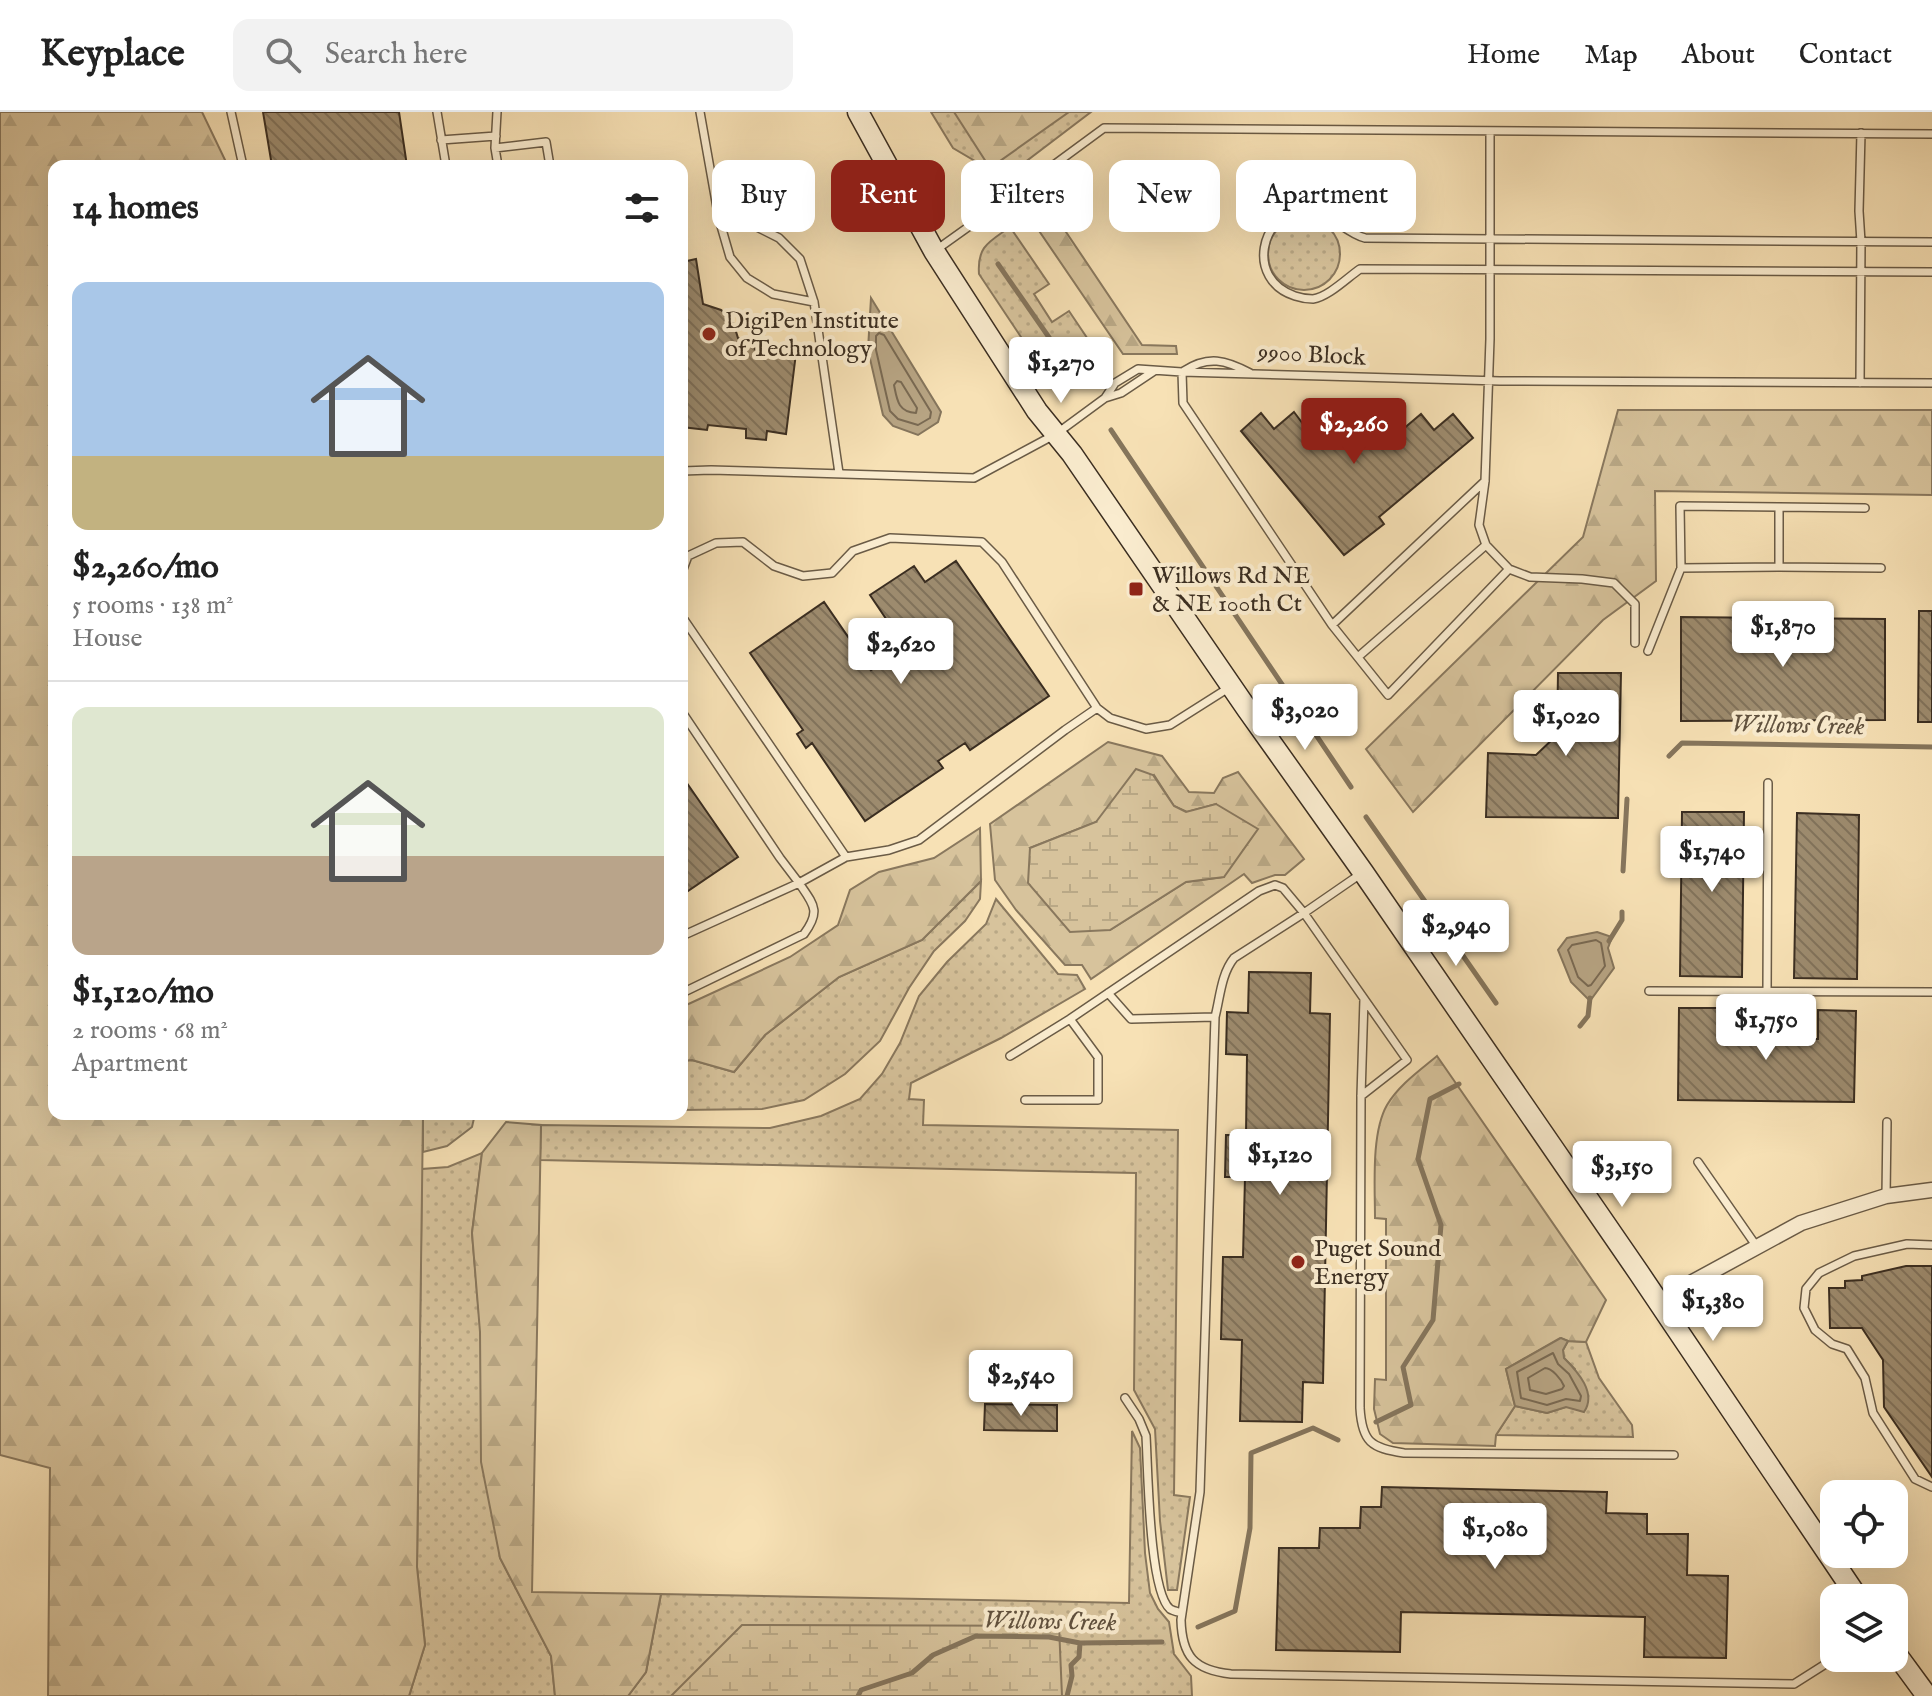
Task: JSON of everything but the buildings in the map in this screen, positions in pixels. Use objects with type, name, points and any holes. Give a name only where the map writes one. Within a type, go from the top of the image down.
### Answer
[{"type":"main road","points":[[858,112],[934,251],[1037,411],[1072,454],[1363,872],[1849,1584]]},
{"type":"main road","points":[[1908,1670],[1927,1696]]},
{"type":"street","points":[[1659,1303],[1801,1223],[1886,1196],[1932,1190]]},
{"type":"lane","points":[[231,112],[242,160]]},
{"type":"lane","points":[[437,112],[445,160]]},
{"type":"lane","points":[[497,112],[497,160]]},
{"type":"lane","points":[[700,112],[712,180]]},
{"type":"lane","points":[[934,251],[992,210],[997,200],[1017,192],[1104,128],[1932,134]]},
{"type":"lane","points":[[1490,131],[1490,339],[1485,481],[1479,525],[1486,545],[1509,569],[1530,577],[1614,583],[1635,604],[1635,643]]},
{"type":"lane","points":[[1860,383],[1861,133]]},
{"type":"lane","points":[[441,140],[496,136]]},
{"type":"lane","points":[[495,148],[546,142],[549,160]]},
{"type":"lane","points":[[1932,242],[1365,238],[1353,235],[1320,211],[1302,210],[1285,216],[1273,228],[1263,255],[1266,272],[1283,292],[1316,299],[1360,269],[1932,272]]},
{"type":"lane","points":[[723,232],[730,257],[747,278],[773,294],[814,302]]},
{"type":"lane","points":[[767,232],[779,238],[800,259],[814,302],[839,473]]},
{"type":"lane","name":"9900 Block","points":[[688,471],[974,478],[1056,434],[1105,398],[1115,383],[1126,375],[1138,369],[1182,372],[1198,362],[1230,362],[1252,374],[1487,381],[1932,383]]},
{"type":"lane","points":[[1105,398],[1121,393],[1154,371]]},
{"type":"lane","points":[[1182,372],[1183,403],[1332,625],[1388,695],[1509,569]]},
{"type":"lane","points":[[1332,625],[1485,481]]},
{"type":"lane","points":[[1648,651],[1681,568],[1680,506],[1865,508]]},
{"type":"lane","points":[[1779,507],[1779,567]]},
{"type":"lane","points":[[688,556],[716,543],[743,542],[774,566],[803,576],[832,573],[853,551],[890,538],[982,542],[1002,562],[1097,708],[1110,718],[1146,729],[1170,725],[1232,686]]},
{"type":"lane","points":[[1358,657],[1486,545]]},
{"type":"lane","points":[[1681,568],[1881,568]]},
{"type":"lane","points":[[688,625],[846,857]]},
{"type":"lane","points":[[688,933],[799,883],[846,857],[889,850],[919,840],[1097,708]]},
{"type":"lane","points":[[688,721],[814,905],[813,922],[804,934],[688,990]]},
{"type":"lane","points":[[1767,991],[1768,783]]},
{"type":"lane","points":[[1363,872],[1234,958],[1225,973],[1215,1017],[1200,1492],[1182,1613],[1182,1638],[1189,1656],[1214,1673],[1231,1674],[1794,1684],[1820,1668]]},
{"type":"lane","points":[[1010,1056],[1267,887],[1275,885],[1283,888],[1304,913],[1407,1060],[1361,1096]]},
{"type":"lane","points":[[1649,991],[1932,992]]},
{"type":"lane","points":[[1108,993],[1131,1019],[1215,1017]]},
{"type":"lane","points":[[1364,999],[1360,1408],[1364,1434],[1384,1450],[1404,1453],[1674,1455]]},
{"type":"lane","points":[[1025,1100],[1098,1100],[1098,1057],[1070,1019]]},
{"type":"lane","points":[[1886,1196],[1887,1122]]},
{"type":"lane","points":[[1698,1162],[1757,1247]]},
{"type":"lane","points":[[1932,1245],[1907,1244],[1854,1256],[1819,1273],[1806,1289],[1804,1308],[1815,1330],[1832,1344],[1847,1349],[1865,1378],[1873,1413],[1915,1479],[1932,1487]]},
{"type":"lane","points":[[1125,1398],[1146,1436],[1156,1576],[1167,1605],[1171,1610],[1182,1613]]},
{"type":"green space","points":[[0,112],[202,112],[225,160],[48,160],[48,1120],[423,1120],[417,1567],[425,1645],[409,1696],[48,1696],[50,1468],[0,1455]]},
{"type":"green space","points":[[931,112],[1091,112],[1028,160],[973,160],[953,148]]},
{"type":"green space","points":[[954,112],[1069,112],[1001,160],[985,160]]},
{"type":"green space","points":[[1003,232],[1013,232],[1049,284],[1034,294],[1052,322],[1069,311],[1106,366],[1075,387],[1051,382],[979,274],[982,251]]},
{"type":"green space","points":[[1040,232],[1066,232],[1142,345],[1176,346],[1177,354],[1123,354]]},
{"type":"green space","points":[[1275,232],[1333,232],[1339,247],[1339,261],[1330,280],[1311,289],[1297,289],[1278,280],[1269,261],[1269,247]]},
{"type":"green space","points":[[1618,410],[1932,410],[1932,495],[1655,491],[1656,581],[1603,620],[1413,812],[1366,749],[1583,537]]},
{"type":"green space","points":[[1108,742],[1162,756],[1189,792],[1214,793],[1223,778],[1238,772],[1304,859],[1285,875],[1252,883],[1244,874],[1091,979],[1082,965],[1065,965],[1016,910],[995,880],[990,824]],"holes":[[[1154,775],[1174,806],[1187,812],[1216,804],[1224,877],[1186,882],[1110,930],[1030,848],[1096,822]]]},
{"type":"green space","points":[[1136,769],[1153,775],[1174,806],[1186,812],[1216,804],[1258,829],[1224,877],[1186,882],[1110,930],[1070,932],[1028,883],[1030,848],[1096,822]]},
{"type":"green space","points":[[980,828],[981,881],[922,940],[839,977],[765,1035],[734,1072],[688,1060],[688,1004],[790,957],[838,925],[850,890],[879,872],[934,858]]},
{"type":"green space","points":[[981,881],[980,899],[965,921],[934,951],[909,988],[880,1041],[845,1074],[804,1100],[762,1109],[688,1110],[688,1060],[734,1072],[765,1035],[839,977],[922,940]]},
{"type":"green space","points":[[996,899],[1058,974],[1077,975],[1085,989],[1001,1038],[911,1083],[909,1099],[924,1100],[923,1125],[1178,1130],[1174,1495],[1190,1497],[1177,1590],[1168,1590],[1160,1521],[1155,1429],[1134,1390],[1136,1173],[540,1160],[541,1125],[770,1128],[821,1116],[860,1099],[882,1074],[900,1043],[919,996],[947,962],[986,924]]},
{"type":"green space","points":[[1437,1056],[1606,1300],[1586,1342],[1560,1338],[1506,1369],[1515,1406],[1496,1435],[1495,1446],[1393,1443],[1380,1434],[1374,1409],[1375,1379],[1386,1380],[1386,1219],[1375,1218],[1378,1130],[1387,1105],[1397,1091]]},
{"type":"green space","points":[[423,1120],[474,1120],[472,1127],[447,1146],[423,1152]]},
{"type":"green space","points":[[506,1122],[541,1125],[532,1592],[661,1594],[646,1672],[628,1696],[555,1696],[551,1656],[500,1558],[481,1462],[480,1332],[472,1233],[482,1153]]},
{"type":"green space","points":[[482,1153],[472,1233],[500,1558],[551,1656],[555,1696],[409,1696],[425,1645],[417,1567],[422,1169],[448,1167]]},
{"type":"green space","points":[[1568,1341],[1586,1342],[1599,1378],[1632,1425],[1633,1437],[1496,1435],[1515,1406],[1547,1413],[1566,1407],[1575,1369],[1564,1358],[1563,1350]]},
{"type":"green space","points":[[1132,1431],[1140,1448],[1150,1593],[1169,1622],[1174,1654],[1191,1676],[1192,1696],[628,1696],[646,1672],[661,1594],[1129,1603]]},
{"type":"green space","points":[[742,1625],[1059,1626],[1062,1696],[671,1696]]},
{"type":"water","points":[[871,298],[941,412],[938,422],[918,435],[893,426],[883,415],[868,350]]},
{"type":"water","points":[[1597,932],[1612,937],[1608,948],[1614,968],[1590,1001],[1571,982],[1558,950],[1567,938]]},
{"type":"water","points":[[1561,1338],[1568,1341],[1563,1350],[1564,1358],[1580,1376],[1587,1390],[1584,1412],[1566,1407],[1547,1413],[1515,1406],[1506,1369]]},
{"type":"waterway","points":[[998,264],[1080,382]]},
{"type":"waterway","points":[[1111,430],[1351,787]]},
{"type":"waterway","name":"Willows Creek","points":[[1669,756],[1682,743],[1932,747]]},
{"type":"waterway","name":"Willows Creek","points":[[1623,871],[1627,799]]},
{"type":"waterway","points":[[1366,817],[1496,1003]]},
{"type":"waterway","name":"Willows Creek","points":[[1609,941],[1622,920],[1622,912]]},
{"type":"waterway","name":"Willows Creek","points":[[1580,1026],[1588,1016],[1590,998]]},
{"type":"waterway","name":"Willows Creek","points":[[1376,1422],[1411,1405],[1403,1367],[1433,1320],[1441,1225],[1418,1159],[1430,1099],[1459,1084]]},
{"type":"waterway","name":"Willows Creek","points":[[1198,1627],[1235,1611],[1250,1528],[1251,1453],[1313,1428],[1338,1440]]},
{"type":"waterway","name":"Willows Creek","points":[[858,1696],[861,1690],[912,1673],[933,1655],[976,1636],[1049,1637],[1080,1643],[1162,1642]]},
{"type":"waterway","points":[[1067,1696],[1071,1665],[1079,1657],[1080,1643]]},
{"type":"place","name":"DigiPen Institute of Technology","points":[[709,334]]},
{"type":"place","name":"Willows Rd NE & NE 100th Ct","points":[[1136,589]]},
{"type":"place","name":"Puget Sound Energy","points":[[1298,1262]]}]
